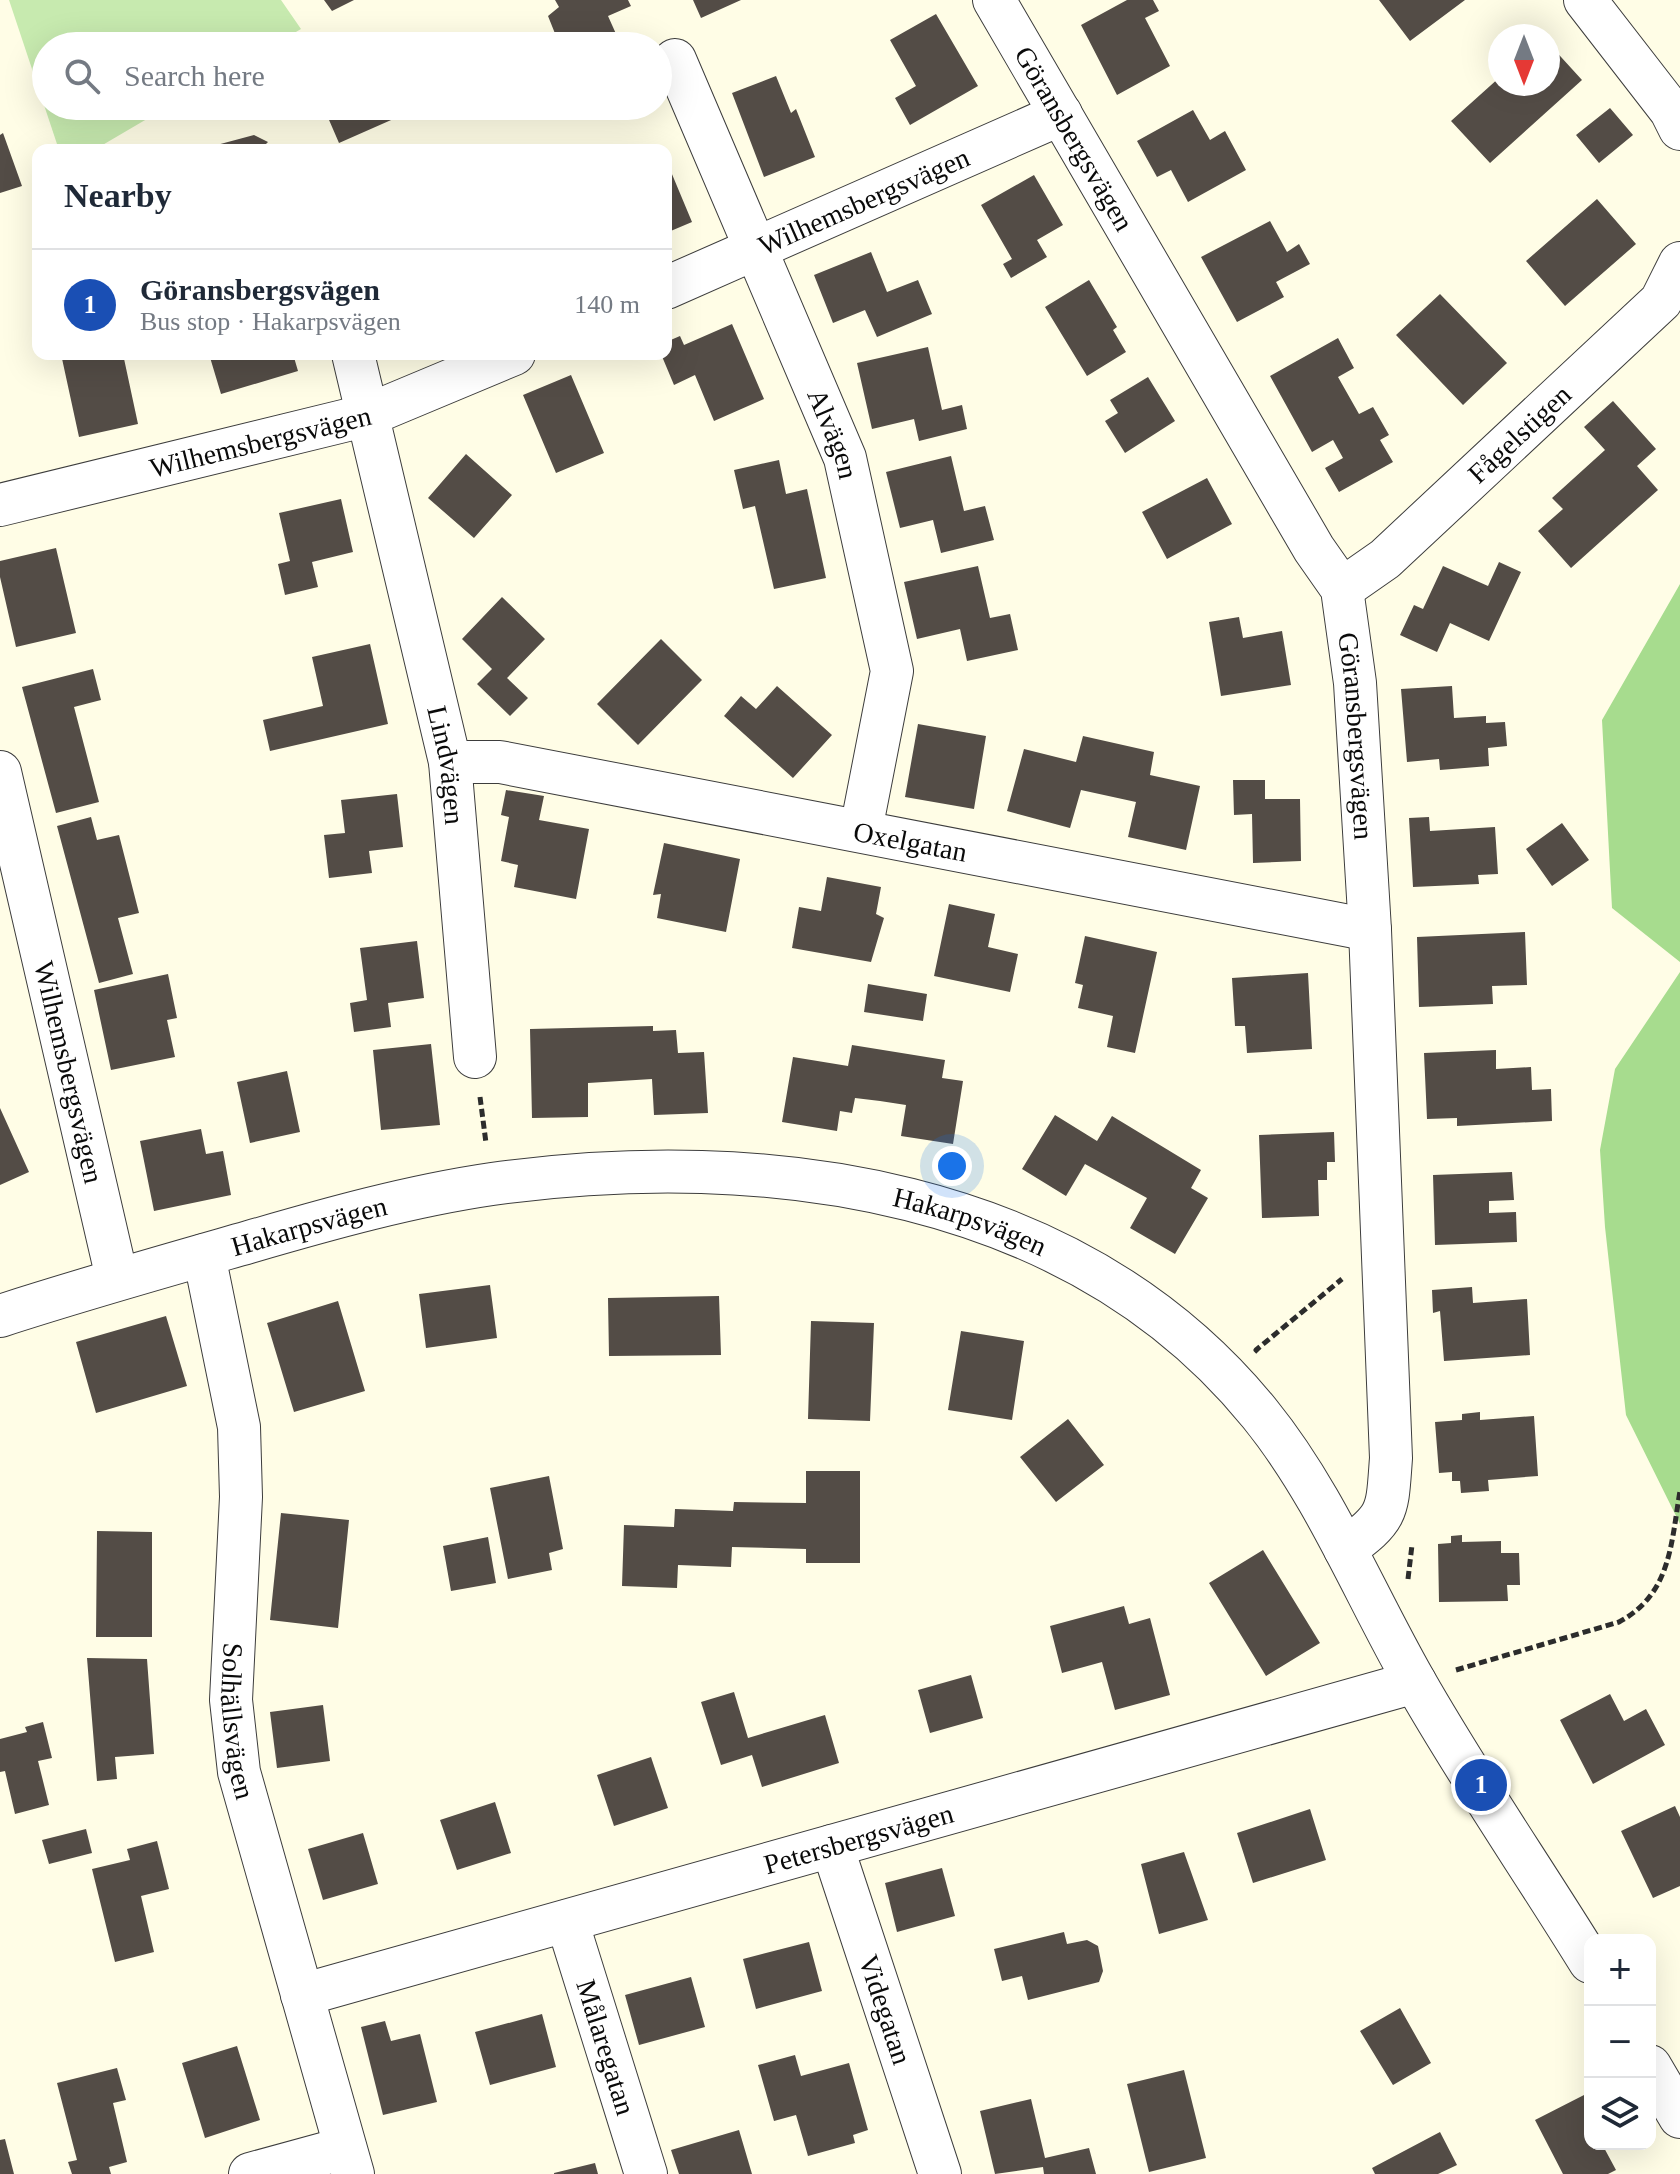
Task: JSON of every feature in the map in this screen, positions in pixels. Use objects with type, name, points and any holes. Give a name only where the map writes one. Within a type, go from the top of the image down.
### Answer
[{"type":"street","name":"Göransbergsvägen","points":[[994,0],[1306,536],[1342,589],[1355,683],[1370,930],[1391,1458],[1387,1508],[1375,1528],[1345,1549]]},
{"type":"street","points":[[1585,0],[1671,111],[1680,129]]},
{"type":"street","name":"Alvägen","points":[[675,60],[845,458],[892,671],[861,830]]},
{"type":"street","name":"Wilhemsbergsvägen","points":[[672,285],[1061,114]]},
{"type":"street","name":"Fågelstigen","points":[[1342,589],[1385,559],[1661,301],[1680,263]]},
{"type":"street","name":"Lindvägen","points":[[354,360],[450,762],[475,1057]]},
{"type":"street","name":"Wilhemsbergsvägen","points":[[0,505],[368,415],[500,360]]},
{"type":"street","name":"Oxelgatan","points":[[450,762],[500,762],[1370,930]]},
{"type":"street","name":"Wilhemsbergsvägen","points":[[0,772],[117,1278]]},
{"type":"street","name":"Hakarpsvägen","points":[[0,1316],[117,1278],[344,1215],[491,1184],[645,1171],[783,1175],[911,1197],[1011,1230],[1115,1286],[1203,1352],[1262,1416],[1345,1549],[1415,1682],[1584,1952]]},
{"type":"street","name":"Solhällsvägen","points":[[204,1255],[239,1427],[241,1497],[231,1700],[239,1772],[349,2161]]},
{"type":"street","name":"Petersbergsvägen","points":[[302,1995],[1415,1682]]},
{"type":"street","name":"Videgatan","points":[[832,1846],[940,2174]]},
{"type":"street","name":"Målaregatan","points":[[567,1921],[646,2174]]},
{"type":"street","points":[[1656,2076],[1680,2117]]},
{"type":"street","points":[[250,2174],[349,2161]]},
{"type":"path","points":[[475,1057],[491,1184]]},
{"type":"path","points":[[1264,1359],[1256,1350],[1347,1275]]},
{"type":"path","points":[[1415,1682],[1619,1622],[1640,1610],[1655,1590],[1669,1560],[1680,1491]]},
{"type":"path","points":[[1380,1613],[1406,1597],[1413,1538]]},
{"type":"green space","points":[[9,0],[281,0],[301,29],[296,32],[32,32],[32,69]]},
{"type":"green space","points":[[49,120],[145,120],[104,144],[57,144]]},
{"type":"green space","points":[[1680,584],[1680,962],[1612,908],[1602,720]]},
{"type":"green space","points":[[1680,972],[1680,1524],[1626,1415],[1605,1227],[1600,1150],[1615,1069]]},
{"type":"building","points":[[324,0],[354,0],[332,11]]},
{"type":"building","points":[[555,0],[628,0],[631,6],[608,16],[615,32],[554,32],[548,16],[559,7]]},
{"type":"building","points":[[693,0],[741,0],[701,18]]},
{"type":"building","points":[[1127,0],[1153,0],[1159,11],[1145,18],[1170,66],[1117,95],[1081,25]]},
{"type":"building","points":[[1379,0],[1465,0],[1410,41]]},
{"type":"building","points":[[936,14],[978,86],[910,125],[895,98],[916,86],[890,40]]},
{"type":"building","points":[[1560,56],[1582,80],[1490,163],[1451,121],[1488,88],[1488,96],[1560,96]]},
{"type":"building","points":[[776,76],[791,113],[796,109],[815,157],[764,177],[732,93]]},
{"type":"building","points":[[1610,108],[1633,135],[1599,163],[1576,135]]},
{"type":"building","points":[[1193,110],[1210,140],[1225,131],[1246,170],[1188,202],[1171,170],[1157,177],[1137,141]]},
{"type":"building","points":[[329,120],[391,120],[339,143]]},
{"type":"building","points":[[3,133],[22,186],[0,193],[0,135]]},
{"type":"building","points":[[254,135],[268,142],[266,144],[220,144]]},
{"type":"building","points":[[672,174],[692,222],[672,230]]},
{"type":"building","points":[[1034,175],[1063,225],[1037,240],[1047,257],[1011,278],[1003,264],[1012,259],[981,205]]},
{"type":"building","points":[[1597,199],[1636,244],[1565,306],[1526,261]]},
{"type":"building","points":[[1270,221],[1287,252],[1299,244],[1310,264],[1276,282],[1284,297],[1237,322],[1201,257]]},
{"type":"building","points":[[871,252],[887,292],[918,280],[932,314],[877,337],[865,310],[833,323],[814,275]]},
{"type":"building","points":[[1089,280],[1117,327],[1113,330],[1126,352],[1087,376],[1045,307]]},
{"type":"building","points":[[1440,294],[1507,363],[1463,405],[1396,335]]},
{"type":"building","points":[[732,324],[764,399],[714,421],[695,375],[674,385],[664,360],[672,360],[672,339],[680,336],[684,345]]},
{"type":"building","points":[[1338,338],[1354,368],[1338,377],[1359,414],[1373,407],[1389,435],[1380,440],[1393,462],[1339,492],[1325,468],[1343,458],[1333,440],[1312,452],[1270,376]]},
{"type":"building","points":[[928,347],[942,410],[962,405],[967,429],[919,441],[914,419],[872,429],[857,363]]},
{"type":"building","points":[[62,360],[124,360],[138,424],[79,437]]},
{"type":"building","points":[[211,360],[295,360],[298,371],[221,394]]},
{"type":"building","points":[[571,375],[604,453],[556,473],[523,395]]},
{"type":"building","points":[[1148,377],[1175,421],[1125,453],[1105,421],[1118,413],[1110,400]]},
{"type":"building","points":[[1613,401],[1656,449],[1637,466],[1658,490],[1571,568],[1538,531],[1563,509],[1552,498],[1605,450],[1584,427]]},
{"type":"building","points":[[466,454],[512,495],[474,538],[428,498]]},
{"type":"building","points":[[951,456],[964,511],[985,506],[994,540],[941,553],[933,520],[900,528],[886,472]]},
{"type":"building","points":[[779,460],[786,494],[807,489],[826,578],[774,589],[755,506],[743,509],[734,470]]},
{"type":"building","points":[[1207,478],[1232,524],[1167,559],[1142,512]]},
{"type":"building","points":[[341,499],[353,552],[312,562],[318,587],[285,595],[278,564],[290,561],[279,513]]},
{"type":"building","points":[[56,548],[76,633],[16,647],[0,577],[0,561]]},
{"type":"building","points":[[1499,562],[1521,572],[1489,641],[1450,623],[1437,652],[1400,635],[1414,605],[1423,609],[1443,566],[1488,586]]},
{"type":"building","points":[[978,566],[990,618],[1010,614],[1018,650],[967,661],[960,629],[917,639],[904,582]]},
{"type":"building","points":[[502,597],[545,639],[507,678],[528,698],[510,716],[477,684],[492,669],[462,639]]},
{"type":"building","points":[[1239,617],[1243,638],[1282,631],[1291,685],[1221,696],[1209,622]]},
{"type":"building","points":[[661,639],[702,680],[638,745],[597,704]]},
{"type":"building","points":[[370,644],[388,724],[270,751],[263,720],[323,706],[312,657]]},
{"type":"building","points":[[93,669],[101,700],[74,707],[99,802],[56,813],[22,687]]},
{"type":"building","points":[[777,686],[832,735],[793,778],[724,716],[741,696],[756,709]]},
{"type":"building","points":[[1452,686],[1454,718],[1486,716],[1486,723],[1505,722],[1507,746],[1488,748],[1489,766],[1440,770],[1439,759],[1407,762],[1401,689]]},
{"type":"building","points":[[918,724],[986,736],[974,809],[905,797]]},
{"type":"building","points":[[1083,736],[1154,752],[1150,775],[1200,786],[1186,850],[1128,837],[1136,802],[1081,790],[1070,828],[1007,811],[1024,749],[1076,762]]},
{"type":"building","points":[[1233,780],[1265,780],[1265,799],[1300,799],[1301,861],[1253,863],[1252,814],[1234,815]]},
{"type":"building","points":[[506,790],[544,796],[539,820],[589,829],[576,899],[514,887],[518,865],[501,861],[509,817],[501,815]]},
{"type":"building","points":[[397,794],[403,847],[369,851],[372,873],[329,878],[324,835],[345,833],[341,800]]},
{"type":"building","points":[[91,817],[97,840],[119,835],[139,913],[118,918],[133,974],[99,983],[57,826]]},
{"type":"building","points":[[1429,817],[1430,831],[1495,827],[1498,874],[1478,875],[1479,884],[1413,887],[1409,818]]},
{"type":"building","points":[[1562,823],[1589,860],[1552,886],[1526,849]]},
{"type":"building","points":[[664,843],[740,859],[726,932],[657,918],[661,894],[653,895]]},
{"type":"building","points":[[827,877],[881,887],[876,914],[884,918],[871,962],[792,948],[799,907],[821,911]]},
{"type":"building","points":[[949,904],[995,914],[988,947],[1018,954],[1010,992],[934,976]]},
{"type":"building","points":[[1525,932],[1527,985],[1492,986],[1493,1004],[1419,1007],[1417,937]]},
{"type":"building","points":[[1085,936],[1157,952],[1135,1053],[1107,1047],[1113,1016],[1078,1008],[1083,985],[1075,983]]},
{"type":"building","points":[[417,941],[424,998],[388,1003],[391,1027],[354,1032],[350,1003],[367,1000],[360,948]]},
{"type":"building","points":[[1308,973],[1312,1049],[1247,1053],[1245,1026],[1235,1026],[1232,978]]},
{"type":"building","points":[[168,974],[177,1018],[167,1020],[175,1057],[111,1070],[94,990]]},
{"type":"building","points":[[868,984],[927,994],[923,1021],[864,1012]]},
{"type":"building","points":[[653,1026],[653,1031],[676,1030],[678,1053],[704,1052],[708,1113],[654,1115],[652,1079],[588,1083],[588,1117],[532,1118],[530,1029]]},
{"type":"building","points":[[431,1044],[440,1125],[381,1130],[373,1050]]},
{"type":"building","points":[[852,1045],[945,1060],[942,1078],[963,1081],[953,1144],[901,1136],[906,1105],[880,1101],[855,1098],[852,1113],[840,1111],[837,1131],[782,1122],[793,1057],[848,1066]]},
{"type":"building","points":[[1496,1050],[1496,1069],[1531,1067],[1532,1090],[1551,1089],[1552,1121],[1457,1126],[1457,1118],[1427,1119],[1424,1053]]},
{"type":"building","points":[[287,1071],[300,1132],[250,1143],[237,1082]]},
{"type":"building","points":[[0,1108],[29,1172],[0,1185]]},
{"type":"building","points":[[1055,1115],[1097,1141],[1112,1116],[1201,1170],[1191,1188],[1208,1198],[1175,1254],[1130,1228],[1147,1198],[1085,1164],[1066,1196],[1022,1169]]},
{"type":"building","points":[[201,1129],[206,1154],[223,1151],[231,1195],[154,1211],[140,1141]]},
{"type":"building","points":[[1334,1132],[1335,1162],[1327,1162],[1327,1180],[1318,1180],[1319,1216],[1262,1218],[1259,1135]]},
{"type":"building","points":[[1512,1172],[1514,1200],[1489,1201],[1489,1213],[1516,1212],[1517,1242],[1435,1245],[1433,1175]]},
{"type":"building","points":[[490,1285],[497,1338],[426,1348],[419,1294]]},
{"type":"building","points":[[1472,1287],[1473,1303],[1527,1299],[1530,1355],[1444,1361],[1440,1311],[1433,1313],[1432,1290]]},
{"type":"building","points":[[719,1296],[721,1355],[609,1356],[608,1298]]},
{"type":"building","points":[[338,1301],[365,1391],[294,1412],[267,1323]]},
{"type":"building","points":[[166,1316],[187,1386],[96,1413],[76,1342]]},
{"type":"building","points":[[811,1321],[874,1323],[870,1421],[808,1419]]},
{"type":"building","points":[[961,1331],[1024,1341],[1012,1420],[948,1410]]},
{"type":"building","points":[[1480,1412],[1480,1420],[1534,1416],[1538,1476],[1488,1480],[1489,1491],[1461,1493],[1460,1481],[1452,1481],[1452,1472],[1439,1473],[1435,1422],[1462,1420],[1462,1414]]},
{"type":"building","points":[[1068,1419],[1104,1465],[1056,1502],[1020,1457]]},
{"type":"building","points":[[806,1471],[860,1471],[860,1563],[806,1563],[806,1549],[732,1547],[731,1567],[678,1565],[677,1588],[622,1586],[624,1525],[674,1527],[675,1509],[733,1511],[734,1502],[806,1503]]},
{"type":"building","points":[[549,1476],[563,1549],[549,1553],[552,1570],[508,1579],[490,1488]]},
{"type":"building","points":[[281,1513],[349,1520],[338,1628],[270,1620]]},
{"type":"building","points":[[97,1531],[152,1532],[152,1637],[96,1637]]},
{"type":"building","points":[[1462,1535],[1462,1542],[1501,1541],[1501,1553],[1519,1553],[1520,1585],[1507,1585],[1508,1601],[1439,1602],[1438,1544],[1451,1543],[1451,1536]]},
{"type":"building","points":[[488,1537],[496,1583],[451,1591],[443,1546]]},
{"type":"building","points":[[1263,1550],[1320,1643],[1266,1676],[1209,1583]]},
{"type":"building","points":[[1124,1606],[1129,1624],[1150,1618],[1170,1695],[1115,1710],[1102,1662],[1062,1673],[1050,1626]]},
{"type":"building","points":[[87,1658],[147,1659],[154,1754],[115,1757],[117,1779],[97,1781]]},
{"type":"building","points":[[971,1675],[983,1718],[930,1733],[918,1690]]},
{"type":"building","points":[[734,1692],[748,1738],[825,1715],[839,1763],[762,1787],[752,1755],[721,1765],[701,1702]]},
{"type":"building","points":[[1610,1694],[1624,1721],[1646,1709],[1665,1745],[1593,1784],[1560,1720]]},
{"type":"building","points":[[323,1705],[330,1761],[277,1768],[270,1712]]},
{"type":"building","points":[[43,1722],[52,1758],[38,1761],[49,1805],[15,1814],[5,1771],[0,1772],[0,1739],[27,1732],[25,1727]]},
{"type":"building","points":[[651,1757],[668,1808],[614,1826],[597,1775]]},
{"type":"building","points":[[495,1802],[511,1853],[457,1870],[440,1820]]},
{"type":"building","points":[[1675,1806],[1680,1817],[1680,1886],[1653,1898],[1621,1831]]},
{"type":"building","points":[[1310,1809],[1326,1860],[1253,1883],[1237,1833]]},
{"type":"building","points":[[86,1829],[92,1853],[49,1864],[42,1840]]},
{"type":"building","points":[[363,1833],[378,1884],[323,1900],[308,1849]]},
{"type":"building","points":[[157,1841],[169,1889],[141,1896],[154,1952],[115,1962],[92,1869],[130,1860],[127,1849]]},
{"type":"building","points":[[1184,1852],[1208,1920],[1159,1934],[1141,1864]]},
{"type":"building","points":[[942,1868],[955,1916],[897,1932],[885,1883]]},
{"type":"building","points":[[1064,1932],[1067,1944],[1087,1940],[1098,1946],[1103,1971],[1099,1982],[1028,2000],[1022,1976],[1002,1981],[994,1949]]},
{"type":"building","points":[[809,1942],[822,1991],[756,2009],[743,1959]]},
{"type":"building","points":[[691,1977],[705,2027],[639,2045],[625,1995]]},
{"type":"building","points":[[1400,2008],[1431,2063],[1393,2085],[1360,2031]]},
{"type":"building","points":[[542,2014],[556,2067],[490,2085],[475,2032]]},
{"type":"building","points":[[385,2021],[391,2041],[420,2034],[437,2102],[383,2115],[361,2027]]},
{"type":"building","points":[[237,2046],[260,2120],[205,2138],[182,2063]]},
{"type":"building","points":[[795,2055],[801,2076],[849,2063],[868,2130],[853,2135],[855,2143],[808,2156],[796,2115],[774,2121],[758,2065]]},
{"type":"building","points":[[117,2068],[126,2100],[113,2103],[127,2162],[109,2167],[111,2174],[72,2174],[68,2162],[77,2160],[57,2083]]},
{"type":"building","points":[[1184,2070],[1206,2158],[1149,2172],[1127,2084]]},
{"type":"building","points":[[1584,2095],[1584,2150],[1605,2150],[1616,2170],[1608,2174],[1563,2174],[1535,2120]]},
{"type":"building","points":[[1031,2099],[1045,2158],[1089,2148],[1096,2174],[1044,2174],[1043,2167],[995,2174],[980,2111]]},
{"type":"building","points":[[739,2130],[752,2174],[679,2174],[671,2150]]},
{"type":"building","points":[[1440,2132],[1457,2165],[1438,2174],[1375,2174],[1372,2168]]},
{"type":"building","points":[[5,2139],[14,2174],[0,2174],[0,2140]]},
{"type":"building","points":[[595,2163],[598,2174],[554,2174],[554,2173]]},
{"type":"place","name":"Göransbergsvägen","points":[[1481,1785]]}]
